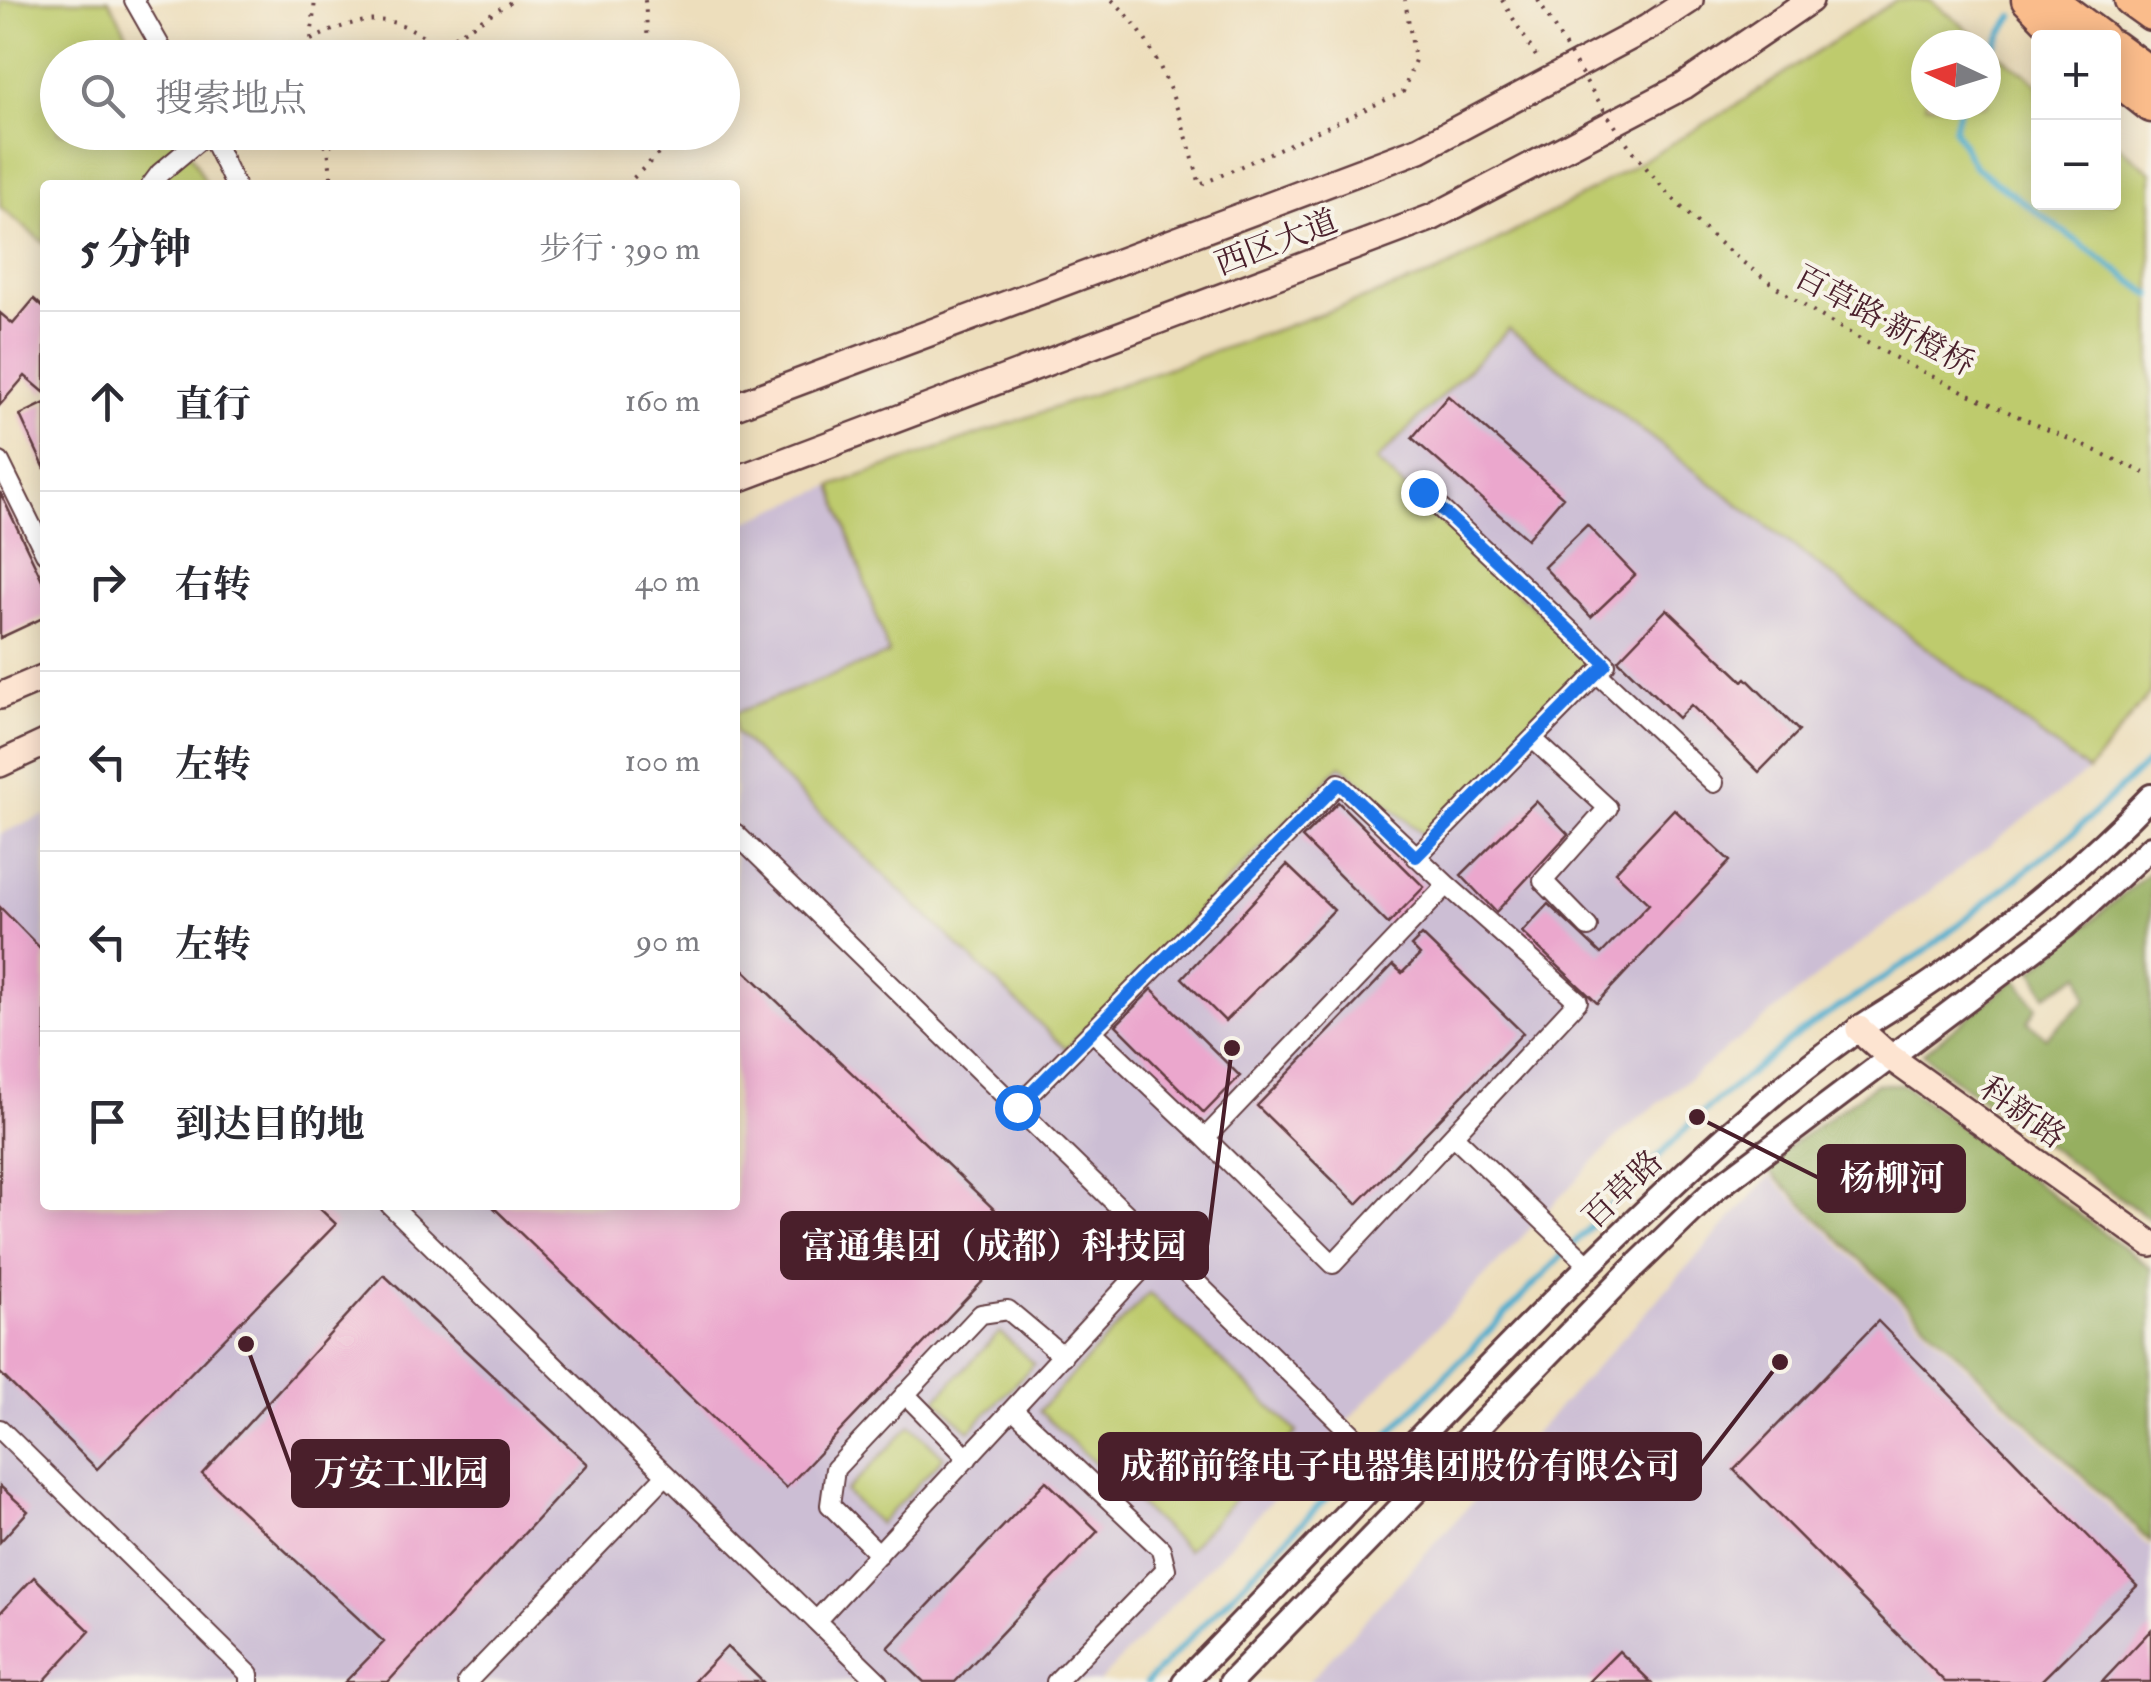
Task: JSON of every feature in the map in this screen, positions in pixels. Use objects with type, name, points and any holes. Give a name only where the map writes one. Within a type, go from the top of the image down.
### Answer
[{"type":"highway","points":[[2026,0],[2056,30]]},
{"type":"highway","points":[[2052,0],[2091,30]]},
{"type":"highway","points":[[2130,0],[2151,16]]},
{"type":"highway","points":[[2121,51],[2151,73]]},
{"type":"highway","points":[[2121,83],[2151,107]]},
{"type":"main road","name":"西区大道","points":[[740,404],[1420,149],[1646,28],[1690,0]]},
{"type":"main road","name":"西区大道","points":[[740,478],[1432,218],[1684,86],[1810,0]]},
{"type":"main road","points":[[0,696],[40,679]]},
{"type":"main road","points":[[0,764],[40,744]]},
{"type":"main road","name":"科新路","points":[[1859,1029],[1890,1057],[2151,1244]]},
{"type":"street","points":[[134,0],[157,40]]},
{"type":"street","points":[[155,180],[187,150]]},
{"type":"street","points":[[218,150],[233,180]]},
{"type":"street","points":[[0,462],[40,543]]},
{"type":"street","points":[[1416,857],[1606,664],[1423,492]]},
{"type":"street","points":[[1597,673],[1714,783]]},
{"type":"street","points":[[1533,738],[1608,808],[1542,881],[1588,927]]},
{"type":"street","points":[[1017,1107],[1092,1030],[1339,783],[1446,885],[1578,1001],[1333,1264],[1092,1030]]},
{"type":"street","name":"百草路","points":[[1184,1682],[1378,1458],[1577,1254],[1650,1204],[1760,1106],[1859,1029],[1937,978],[2068,876],[2151,796]]},
{"type":"street","points":[[740,838],[1378,1458]]},
{"type":"street","name":"百草路","points":[[1231,1682],[1627,1274],[1713,1192],[2066,925],[2151,847]]},
{"type":"street","points":[[1205,1138],[1446,885]]},
{"type":"street","points":[[1453,1135],[1577,1254]]},
{"type":"street","points":[[395,1210],[879,1682]]},
{"type":"street","points":[[816,1622],[1162,1248]]},
{"type":"street","points":[[879,1554],[830,1506],[835,1469],[982,1314],[1008,1310],[1062,1356]]},
{"type":"street","points":[[905,1394],[968,1458]]},
{"type":"street","points":[[1013,1409],[1161,1548],[1166,1569],[1056,1682]]},
{"type":"street","points":[[0,1428],[249,1674],[248,1682]]},
{"type":"street","points":[[468,1682],[666,1475]]},
{"type":"path","points":[[310,40],[314,0]]},
{"type":"path","points":[[445,40],[514,0]]},
{"type":"path","points":[[645,0],[648,40]]},
{"type":"path","points":[[1112,0],[1160,64],[1189,142],[1200,185],[1403,92],[1415,60],[1405,0]]},
{"type":"path","points":[[1502,0],[1550,80]]},
{"type":"path","name":"百草路·新橙桥","points":[[1538,0],[1602,109],[1660,184],[1727,250],[1786,295],[1854,336],[2151,476]]},
{"type":"path","points":[[310,40],[344,24],[378,18],[415,28],[428,40]]},
{"type":"path","points":[[328,150],[331,180]]},
{"type":"path","points":[[631,180],[662,150]]},
{"type":"shaded area","points":[[1437,273],[2088,771],[1836,962],[1621,1133],[1099,1682],[0,1682],[0,834],[40,817],[40,1210],[740,1210],[740,524],[832,486]]},
{"type":"shaded area","points":[[1770,1176],[2151,1548],[2151,1682],[1308,1682]]},
{"type":"green space","points":[[0,0],[109,0],[131,40],[40,40],[40,150],[189,150],[204,180],[40,180],[40,240],[0,207]]},
{"type":"green space","points":[[1896,0],[1930,0],[1969,30],[1911,30],[1911,120],[2001,120],[2001,55],[2031,79],[2031,210],[2121,210],[2121,148],[2151,172],[2151,692],[2088,771],[1509,329],[1376,461],[1596,665],[1428,839],[1341,765],[1066,1049],[740,737],[740,711],[889,654],[832,486],[1437,273],[1571,202],[1727,111]]},
{"type":"green space","points":[[2151,871],[2151,1220],[1923,1053],[2016,979],[2037,1007],[2028,1022],[2046,1037],[2087,1000],[2081,974],[2046,995],[2033,970]]},
{"type":"green space","points":[[1876,1084],[1902,1084],[2151,1268],[2151,1542],[1763,1165]]},
{"type":"green space","points":[[1149,1293],[1297,1432],[1187,1550],[1039,1411]]},
{"type":"green space","points":[[1000,1332],[1034,1364],[969,1431],[936,1399]]},
{"type":"green space","points":[[911,1425],[944,1457],[879,1524],[846,1492]]},
{"type":"building","points":[[34,299],[40,304],[40,389],[25,376],[0,405],[0,313],[13,324]]},
{"type":"building","points":[[1448,396],[1563,497],[1527,539],[1412,438]]},
{"type":"building","points":[[40,405],[40,458],[20,415]]},
{"type":"building","points":[[0,492],[40,576],[40,619],[0,638]]},
{"type":"building","points":[[1587,525],[1635,575],[1591,617],[1544,567]]},
{"type":"building","points":[[1667,609],[1799,731],[1759,772],[1691,705],[1678,718],[1618,660]]},
{"type":"building","points":[[1536,801],[1568,834],[1496,912],[1461,875]]},
{"type":"building","points":[[1338,802],[1424,887],[1388,924],[1302,838]]},
{"type":"building","points":[[1674,809],[1730,861],[1597,1003],[1522,932],[1548,904],[1601,954],[1649,904],[1615,872]]},
{"type":"building","points":[[1287,865],[1334,910],[1225,1021],[1182,978]]},
{"type":"building","points":[[0,907],[40,948],[40,1210],[321,1210],[336,1224],[97,1469],[0,1373]]},
{"type":"building","points":[[1422,935],[1523,1033],[1357,1204],[1257,1106],[1393,965],[1402,973],[1420,955],[1411,946]]},
{"type":"building","points":[[740,966],[1024,1238],[786,1488],[496,1210],[740,1210]]},
{"type":"building","points":[[1152,989],[1240,1076],[1204,1113],[1116,1025]]},
{"type":"building","points":[[384,1275],[588,1464],[388,1682],[345,1682],[384,1642],[202,1474]]},
{"type":"building","points":[[1878,1321],[2137,1586],[2040,1682],[1945,1682],[1734,1470]]},
{"type":"building","points":[[1046,1481],[1098,1531],[955,1682],[924,1682],[888,1648]]},
{"type":"building","points":[[0,1486],[28,1511],[0,1542]]},
{"type":"building","points":[[34,1577],[90,1631],[43,1682],[0,1682],[0,1613]]},
{"type":"building","points":[[2151,1630],[2151,1682],[2102,1682]]},
{"type":"building","points":[[727,1647],[763,1682],[693,1682]]},
{"type":"building","points":[[1619,1651],[1651,1682],[1588,1682]]},
{"type":"waterway","points":[[2001,36],[2013,16]]},
{"type":"waterway","points":[[1956,120],[1954,129],[1974,166],[2151,295]]},
{"type":"waterway","points":[[1147,1682],[1697,1117],[1798,1034],[1922,953],[2071,835],[2151,759]]},
{"type":"place","name":"富通集团（成都）科技园","points":[[1232,1048]]},
{"type":"place","name":"杨柳河","points":[[1697,1117]]},
{"type":"place","name":"万安工业园","points":[[246,1344]]},
{"type":"place","name":"成都前锋电子电器集团股份有限公司","points":[[1780,1362]]},
{"type":"route","points":[[1017,1107],[1339,783],[1416,857],[1606,664],[1423,492]]}]
